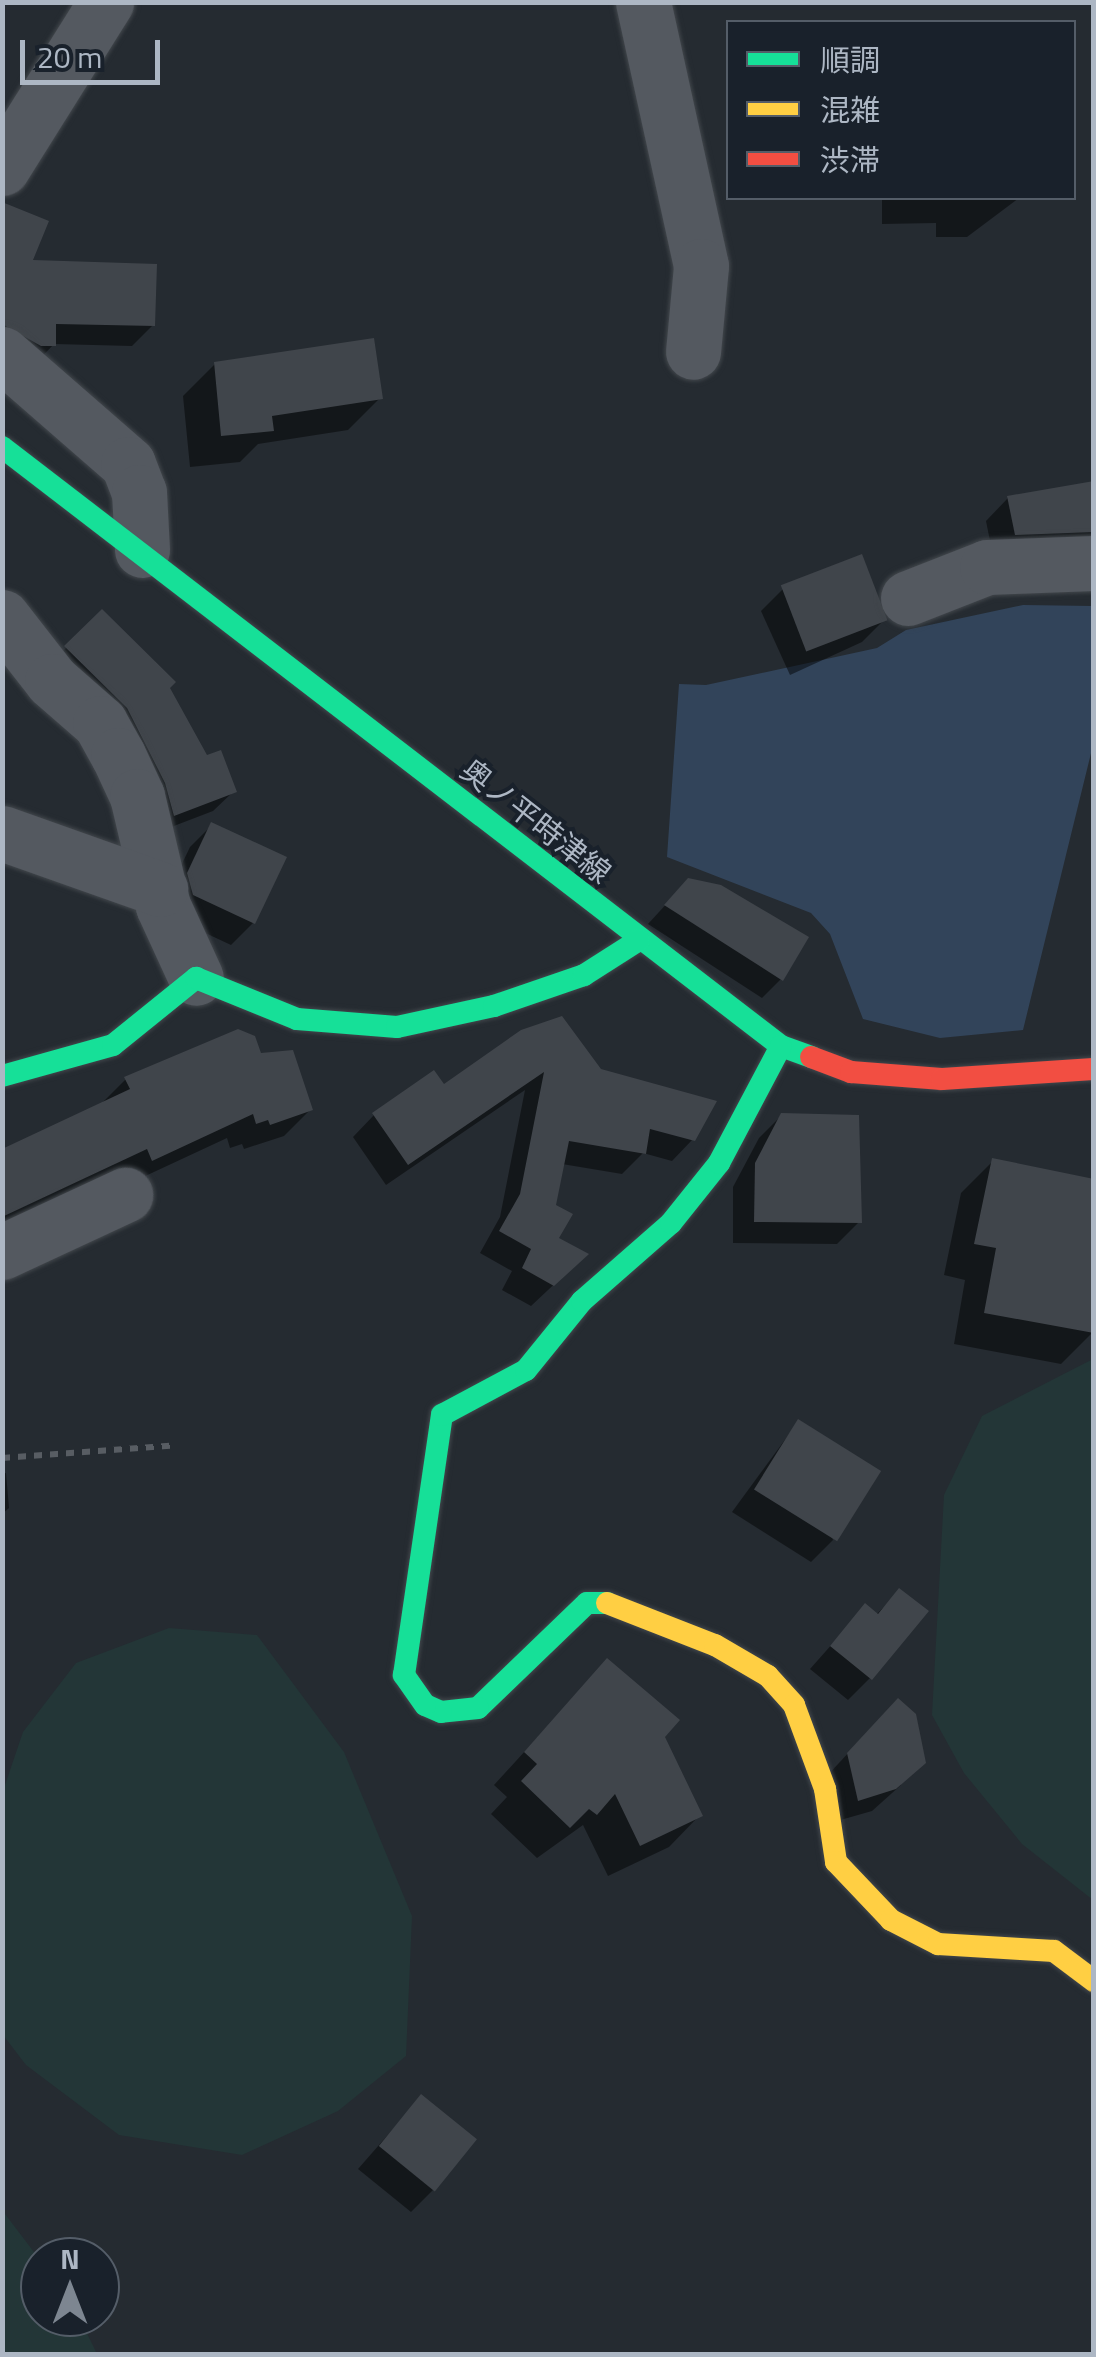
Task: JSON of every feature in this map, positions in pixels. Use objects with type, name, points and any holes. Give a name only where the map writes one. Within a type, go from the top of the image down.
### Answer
[{"type":"street","points":[[2,168],[106,2]]},
{"type":"street","points":[[643,2],[701,266],[693,352]]},
{"type":"street","points":[[2,354],[128,464],[139,492],[142,550]]},
{"type":"street","name":"奥ノ平時津線","points":[[2,448],[142,550],[639,940],[781,1046],[851,1072],[942,1079],[1091,1060]]},
{"type":"street","points":[[908,598],[987,568],[1094,563]]},
{"type":"street","points":[[2,616],[52,681],[100,722],[137,796],[160,889],[196,978],[297,1020],[397,1027],[494,1006],[584,975],[639,940]]},
{"type":"street","points":[[2,833],[160,889]]},
{"type":"street","points":[[2,1076],[113,1045],[196,978]]},
{"type":"street","points":[[781,1046],[719,1163],[672,1224],[582,1301],[526,1370],[442,1415],[434,1436],[404,1676],[425,1705],[441,1712],[478,1708],[587,1602],[614,1602],[715,1645],[768,1676],[794,1705],[825,1790],[836,1862],[890,1920],[938,1944],[1054,1951],[1094,1981]]},
{"type":"street","points":[[2,1252],[125,1196]]},
{"type":"path","points":[[2,1458],[177,1445]]},
{"type":"shaded area","points":[[1093,1359],[1093,1900],[1022,1844],[964,1773],[932,1715],[944,1495],[982,1416]]},
{"type":"shaded area","points":[[169,1628],[257,1635],[344,1752],[412,1916],[406,2056],[338,2111],[242,2155],[119,2135],[26,2065],[3,2035],[3,1791],[23,1732],[76,1663]]},
{"type":"shaded area","points":[[2,2210],[23,2237],[20,2337],[89,2337],[97,2354],[3,2354]]},
{"type":"water","points":[[1023,605],[1093,606],[1094,741],[1023,1030],[940,1038],[863,1019],[830,934],[811,913],[667,857],[679,684],[706,685],[877,648],[906,630]]},
{"type":"building","points":[[2,202],[49,221],[33,260],[157,264],[155,326],[56,324],[56,346],[41,346],[2,324]]},
{"type":"building","points":[[374,338],[383,399],[272,416],[274,431],[221,436],[214,362]]},
{"type":"building","points":[[1094,481],[1094,532],[1015,535],[1007,496]]},
{"type":"building","points":[[862,554],[887,620],[806,651],[781,585]]},
{"type":"building","points":[[102,609],[176,682],[170,688],[207,755],[221,750],[237,792],[174,816],[165,783],[127,708],[64,646]]},
{"type":"building","points":[[211,822],[287,857],[255,924],[193,895],[187,873]]},
{"type":"building","points":[[688,878],[721,885],[809,937],[783,981],[664,905]]},
{"type":"building","points":[[562,1016],[601,1069],[717,1101],[695,1141],[650,1129],[646,1154],[569,1141],[556,1205],[573,1214],[559,1238],[589,1254],[554,1286],[522,1268],[531,1249],[499,1231],[520,1194],[544,1072],[408,1165],[372,1113],[434,1070],[444,1084],[521,1030]]},
{"type":"building","points":[[238,1029],[255,1036],[261,1053],[293,1050],[313,1110],[270,1125],[268,1120],[256,1124],[253,1114],[152,1161],[147,1149],[2,1217],[2,1149],[130,1089],[124,1077]]},
{"type":"building","points":[[781,1113],[859,1115],[862,1223],[754,1222],[755,1163]]},
{"type":"building","points":[[992,1158],[1094,1179],[1094,1333],[984,1313],[996,1248],[974,1244]]},
{"type":"building","points":[[798,1419],[881,1471],[837,1541],[754,1489]]},
{"type":"building","points":[[899,1588],[929,1611],[872,1680],[830,1646],[865,1603],[878,1614]]},
{"type":"building","points":[[607,1658],[680,1720],[665,1737],[703,1816],[640,1846],[615,1794],[597,1815],[589,1809],[570,1828],[521,1781],[537,1764],[524,1752]]},
{"type":"building","points":[[898,1698],[916,1714],[926,1763],[896,1789],[858,1801],[847,1753]]},
{"type":"building","points":[[421,2094],[477,2139],[435,2191],[379,2146]]},
{"type":"traffic: fast","points":[[2,447],[781,1046],[811,1057]]},
{"type":"traffic: fast","points":[[2,1076],[113,1045],[196,978],[297,1019],[397,1027],[494,1006],[584,975],[639,940]]},
{"type":"traffic: fast","points":[[607,1603],[587,1603],[478,1708],[441,1712],[425,1705],[404,1675],[442,1415],[526,1370],[582,1301],[671,1223],[719,1163],[781,1046]]},
{"type":"traffic: slow","points":[[607,1603],[715,1645],[768,1676],[794,1705],[825,1789],[836,1862],[891,1920],[938,1944],[1054,1951],[1094,1981]]},
{"type":"traffic: jam","points":[[811,1057],[851,1072],[942,1079],[1094,1069]]}]
